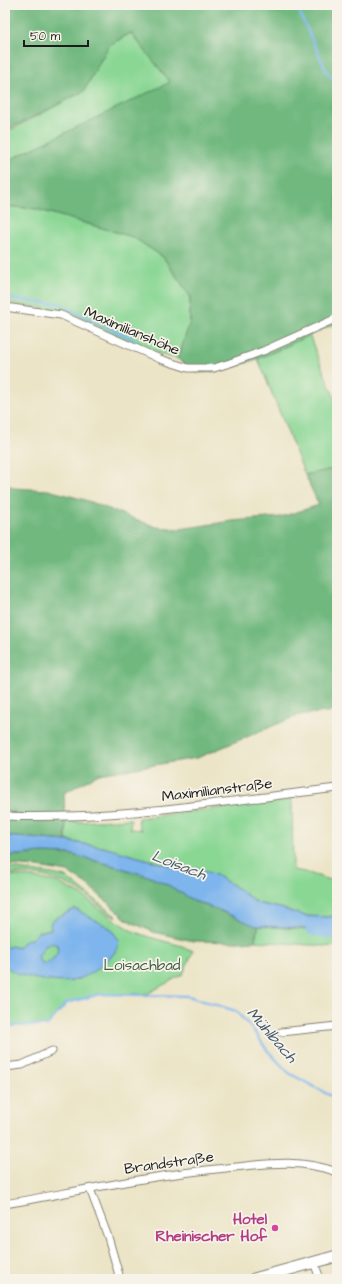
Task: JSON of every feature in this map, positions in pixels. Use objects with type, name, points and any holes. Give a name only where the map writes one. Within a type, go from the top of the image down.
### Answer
[{"type":"main road","points":[[254,1279],[337,1256]]},
{"type":"street","name":"Maximilianshöhe","points":[[5,307],[61,315],[160,359],[188,368],[214,368],[264,351],[337,318]]},
{"type":"street","name":"Maximilianstraße","points":[[5,816],[48,817],[182,808],[337,788]]},
{"type":"street","points":[[281,1032],[337,1026]]},
{"type":"street","points":[[5,1066],[22,1065],[52,1051]]},
{"type":"street","name":"Brandstraße","points":[[5,1204],[144,1179],[255,1164],[283,1162],[312,1165],[337,1172]]},
{"type":"street","points":[[90,1189],[120,1275],[115,1279]]},
{"type":"street","points":[[314,1262],[320,1279]]},
{"type":"green space","points":[[5,5],[337,5],[337,323],[252,361],[216,371],[198,373],[178,359],[190,322],[190,296],[163,257],[133,237],[36,209],[5,206],[5,162],[170,82],[131,33],[109,45],[84,91],[5,131]]},
{"type":"green space","points":[[131,33],[171,82],[5,162],[5,133],[84,91],[109,45]]},
{"type":"green space","points":[[5,206],[36,209],[133,237],[163,257],[190,296],[190,322],[178,359],[152,352],[70,314],[56,310],[5,303]]},
{"type":"green space","points":[[309,335],[337,404],[337,468],[305,475],[258,359]]},
{"type":"green space","points":[[337,468],[337,711],[299,715],[197,758],[99,774],[64,793],[66,841],[5,836],[5,482],[13,488],[48,490],[85,500],[156,527],[180,529],[232,521],[281,517],[319,505],[305,475]]},
{"type":"green space","points":[[292,799],[293,870],[305,872],[337,882],[337,915],[328,917],[305,916],[257,903],[216,875],[197,869],[186,871],[150,860],[66,840],[66,819],[78,822],[131,819],[130,829],[142,830],[139,828],[138,818]]},
{"type":"green space","points":[[43,853],[69,854],[148,876],[170,886],[194,901],[259,926],[255,941],[193,941],[153,932],[127,920],[88,885],[68,872],[38,867],[5,865],[5,856]]},
{"type":"green space","points":[[10,868],[66,877],[117,917],[106,912],[90,898],[70,885],[50,878],[29,874],[5,874],[5,869]]},
{"type":"green space","name":"Loisachbad","points":[[5,875],[29,877],[57,882],[82,895],[130,930],[182,946],[193,951],[183,974],[147,994],[100,994],[67,1003],[47,1025],[5,1026],[5,966],[17,973],[101,966],[118,949],[75,909],[52,920],[51,929],[38,932],[32,939],[25,941],[17,948],[5,948]]},
{"type":"green space","points":[[259,926],[337,932],[337,947],[255,941]]},
{"type":"green space","points":[[52,943],[57,945],[58,952],[53,959],[44,964],[38,957],[45,946]]},
{"type":"water","points":[[5,836],[66,841],[103,847],[188,871],[197,868],[216,875],[257,903],[305,916],[328,917],[337,915],[337,931],[256,926],[194,901],[170,886],[148,876],[69,854],[43,853],[5,856]]},
{"type":"water","points":[[75,909],[110,928],[119,940],[116,951],[105,963],[91,973],[76,980],[63,982],[31,978],[18,974],[5,966],[5,948],[11,946],[18,948],[25,940],[32,939],[38,932],[51,929],[50,925],[52,920]],"holes":[[[52,943],[57,945],[58,952],[53,959],[44,964],[40,961],[38,957],[45,946]]]},
{"type":"waterway","points":[[296,5],[327,72],[337,84]]},
{"type":"waterway","points":[[5,298],[45,303],[59,303],[137,341]]},
{"type":"waterway","name":"Loisach","points":[[313,928],[337,932]]},
{"type":"waterway","name":"Mühlbach","points":[[5,1026],[47,1025],[67,1003],[100,994],[188,996],[236,1011],[254,1031],[267,1050],[289,1073],[329,1095],[337,1096]]},
{"type":"place","name":"Hotel Rheinischer Hof","points":[[275,1228]]}]
